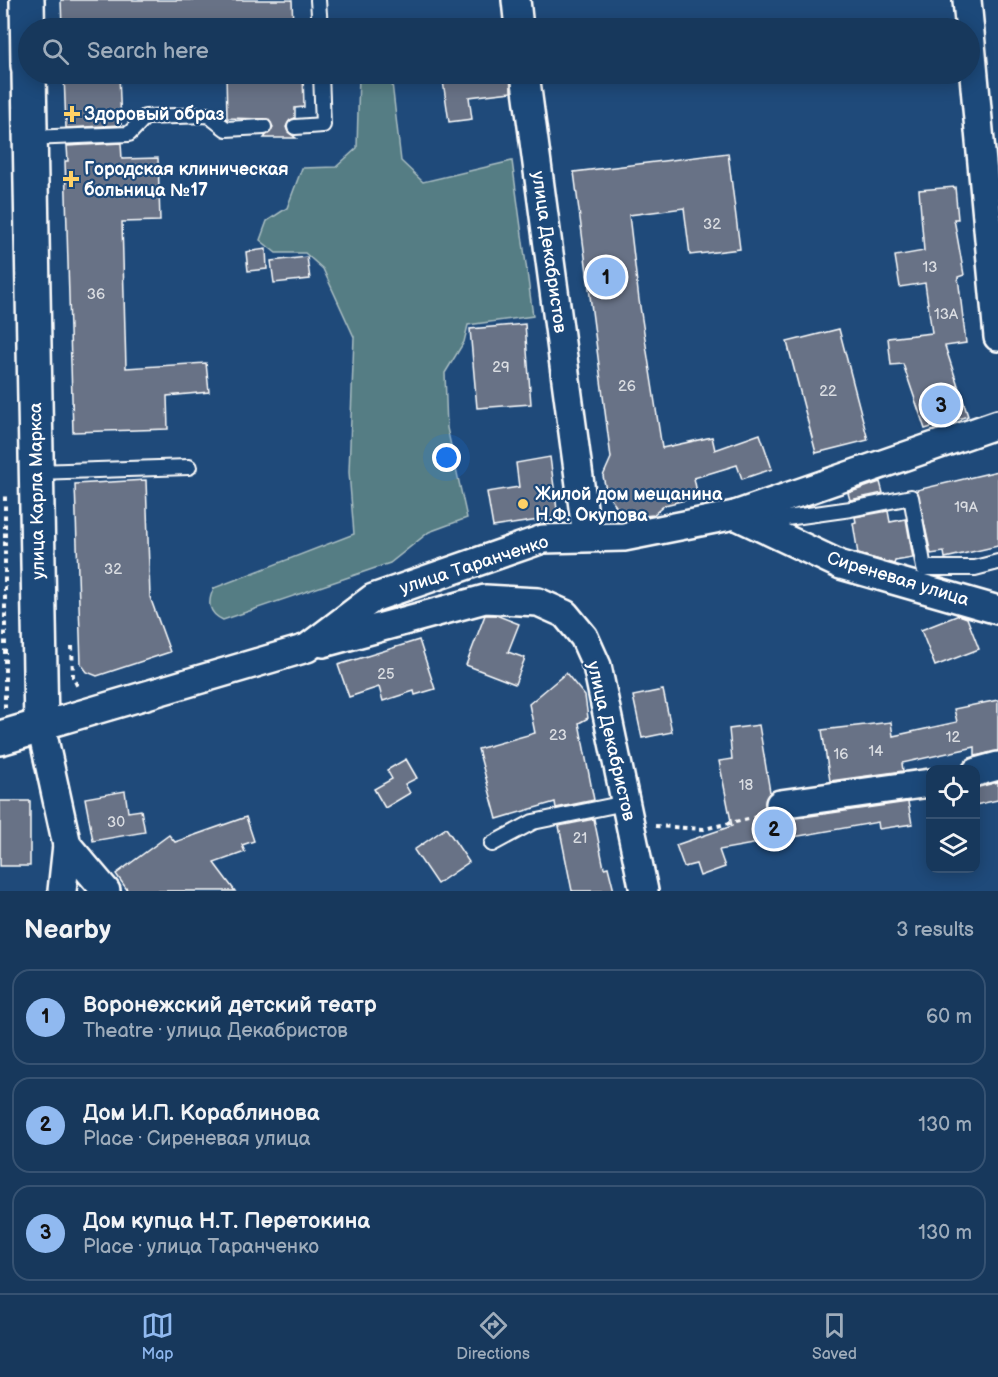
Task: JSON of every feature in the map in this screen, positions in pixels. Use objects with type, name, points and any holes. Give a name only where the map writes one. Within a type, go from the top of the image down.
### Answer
[{"type":"street","points":[[27,0],[27,18]]},
{"type":"street","points":[[516,0],[518,18]]},
{"type":"street","points":[[967,0],[969,18]]},
{"type":"street","name":"улица Карла Маркса","points":[[29,84],[40,726],[67,845],[106,891]]},
{"type":"street","name":"улица Декабристов","points":[[526,84],[587,537]]},
{"type":"street","points":[[975,84],[998,337]]},
{"type":"street","name":"улица Таранченко","points":[[0,738],[307,648],[373,598],[543,539],[624,537],[744,519],[998,424]]},
{"type":"street","name":"Сиреневая улица","points":[[744,519],[841,565],[998,610]]},
{"type":"street","name":"улица Декабристов","points":[[307,648],[485,599],[538,602],[565,614],[584,637],[597,666],[644,891]]},
{"type":"street","points":[[980,771],[998,766]]},
{"type":"street","points":[[780,804],[926,784]]},
{"type":"street","points":[[62,891],[67,845]]},
{"type":"lane","points":[[318,0],[319,18]]},
{"type":"lane","points":[[296,127],[323,125],[321,84]]},
{"type":"lane","points":[[30,138],[129,134],[145,117],[208,115],[226,129],[264,127]]},
{"type":"lane","points":[[36,472],[189,467]]},
{"type":"lane","points":[[744,519],[851,509],[911,498],[924,568],[975,568],[998,562]]},
{"type":"lane","points":[[492,844],[533,822],[625,803]]},
{"type":"path","points":[[649,826],[675,825],[704,829],[771,814],[780,804]]},
{"type":"green space","points":[[359,84],[392,84],[401,161],[423,182],[512,161],[533,316],[468,325],[464,342],[445,373],[447,428],[467,518],[429,532],[390,563],[223,620],[214,614],[210,607],[210,598],[214,588],[354,534],[349,472],[354,337],[323,269],[305,253],[276,253],[260,240],[267,221],[287,208],[302,168],[336,167],[357,148]]},
{"type":"building","points":[[61,0],[292,0],[293,18],[62,18]]},
{"type":"building","points":[[64,84],[119,84],[121,125],[66,128]]},
{"type":"building","points":[[226,84],[303,84],[304,107],[295,108],[295,118],[290,120],[286,127],[288,132],[296,138],[264,138],[273,127],[268,119],[227,118]]},
{"type":"building","points":[[443,84],[511,84],[511,92],[469,97],[472,119],[449,122]]},
{"type":"building","points":[[121,143],[122,159],[158,158],[160,221],[122,222],[126,368],[206,363],[209,392],[167,396],[168,429],[73,432],[65,161],[68,161],[67,146]]},
{"type":"building","points":[[728,153],[740,249],[690,255],[684,208],[629,215],[639,300],[662,448],[712,437],[715,450],[760,434],[772,469],[742,479],[737,465],[694,478],[698,497],[665,505],[653,515],[635,517],[618,509],[607,494],[603,476],[611,458],[574,172]]},
{"type":"building","points":[[955,187],[958,219],[954,219],[964,275],[958,277],[966,343],[945,346],[968,416],[925,429],[903,364],[891,365],[888,338],[932,333],[925,283],[900,287],[895,256],[924,251],[919,190]]},
{"type":"building","points":[[266,249],[267,269],[248,271],[246,252]]},
{"type":"building","points":[[307,257],[310,279],[274,283],[271,261]]},
{"type":"building","points":[[525,324],[531,404],[477,408],[470,329]]},
{"type":"building","points":[[839,329],[868,440],[816,453],[787,342]]},
{"type":"building","name":"Жилой дом мещанина Н.Ф. Окупова","points":[[550,457],[558,517],[493,527],[487,492],[519,487],[516,463]]},
{"type":"building","points":[[998,471],[998,546],[945,558],[944,552],[931,554],[917,490]]},
{"type":"building","points":[[146,480],[150,597],[170,652],[97,676],[87,672],[81,664],[75,484]]},
{"type":"building","points":[[880,482],[883,493],[850,500],[848,493]]},
{"type":"building","points":[[888,511],[890,522],[906,519],[913,558],[895,561],[894,564],[858,554],[853,523],[856,522],[855,517]]},
{"type":"building","points":[[485,615],[496,615],[519,624],[508,652],[525,658],[515,684],[466,665]]},
{"type":"building","points":[[959,615],[967,618],[979,649],[935,666],[921,630]]},
{"type":"building","points":[[419,640],[435,689],[415,695],[414,691],[383,701],[379,687],[349,697],[338,665]]},
{"type":"building","points":[[566,673],[585,696],[588,718],[579,723],[594,800],[556,808],[555,802],[497,819],[478,749],[535,733],[529,704]]},
{"type":"building","points":[[663,690],[672,732],[642,738],[633,696]]},
{"type":"building","points":[[998,700],[998,751],[975,756],[975,747],[902,763],[903,771],[830,781],[822,730],[891,722],[893,736],[957,722],[954,709]]},
{"type":"building","points":[[759,725],[770,792],[765,807],[774,818],[782,820],[908,802],[912,824],[879,829],[878,822],[719,850],[725,867],[700,876],[696,864],[684,867],[676,845],[732,826],[719,761],[732,759],[729,729]]},
{"type":"building","points":[[406,759],[417,778],[405,784],[410,793],[385,808],[374,789],[392,779],[387,770]]},
{"type":"building","points":[[998,782],[998,800],[980,804],[980,786]]},
{"type":"building","points":[[125,791],[128,812],[141,810],[145,832],[93,841],[85,798]]},
{"type":"building","points":[[0,801],[30,801],[30,866],[0,866]]},
{"type":"building","points":[[246,817],[254,841],[242,845],[245,852],[214,863],[235,891],[128,891],[116,874],[169,835],[175,842]]},
{"type":"building","points":[[594,819],[604,868],[608,867],[614,891],[572,891],[559,826]]},
{"type":"building","points":[[446,828],[469,862],[437,884],[414,850]]},
{"type":"place","name":"Здоровый образ","points":[[72,114]]},
{"type":"place","name":"Городская клиническая больница №17","points":[[71,179]]},
{"type":"place","name":"Воронежский детский театр","points":[[606,277]]},
{"type":"place","name":"Дом купца Н.Т. Перетокина","points":[[941,405]]},
{"type":"place","name":"Жилой дом мещанина Н.Ф. Окупова","points":[[523,504]]},
{"type":"place","name":"Дом И.П. Кораблинова","points":[[774,829]]}]
